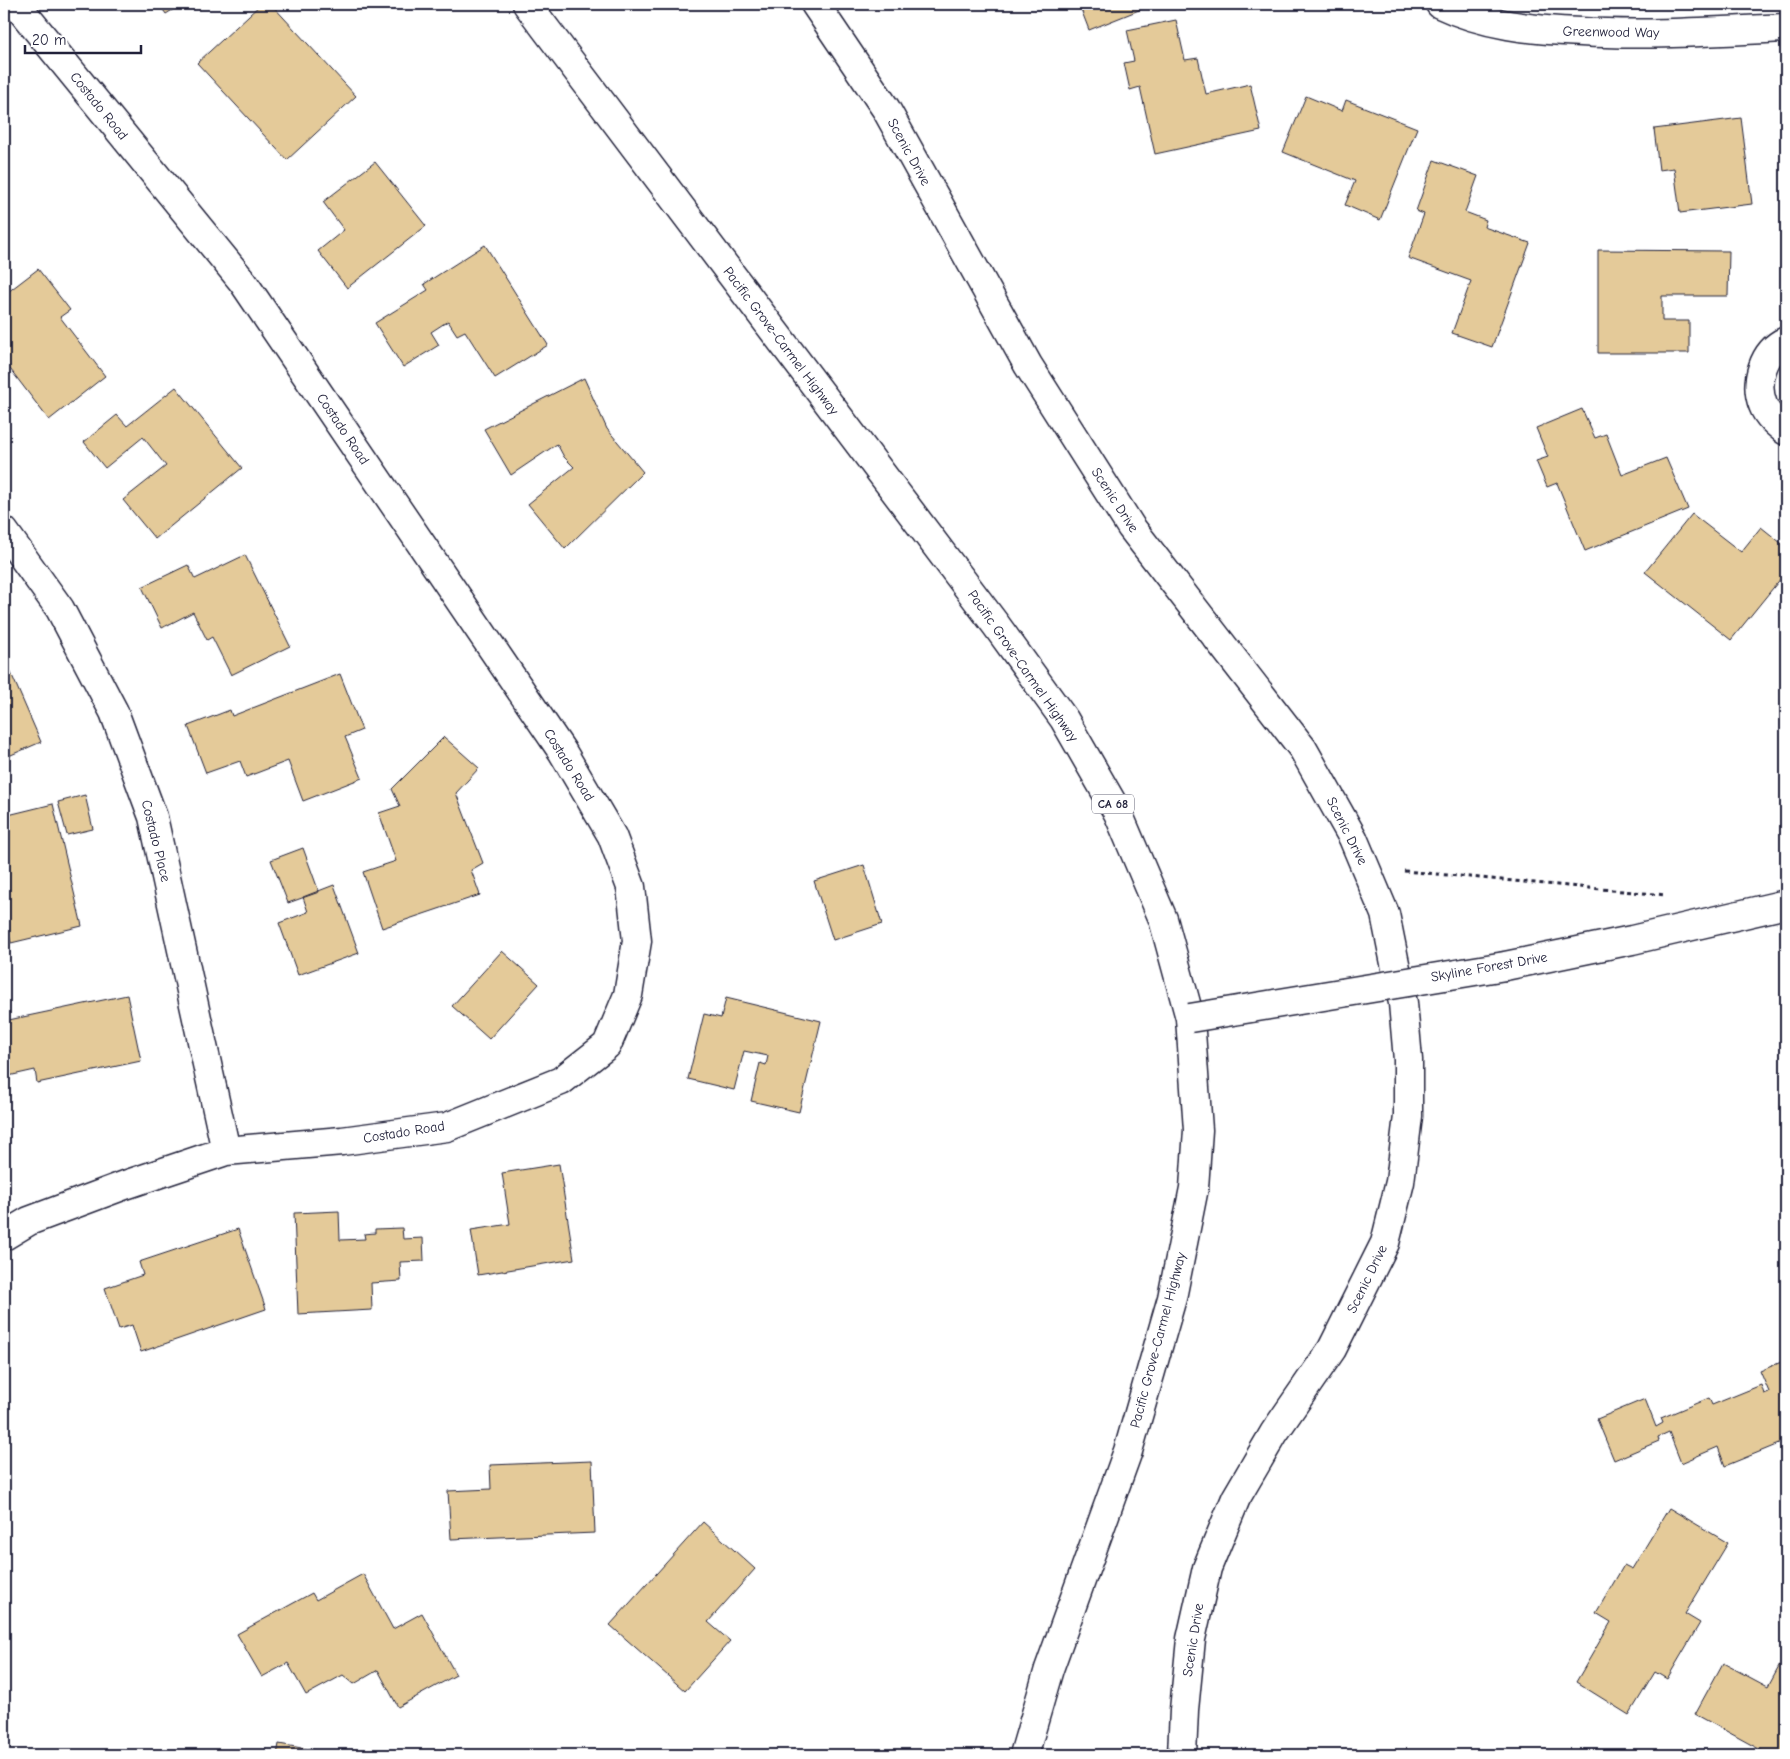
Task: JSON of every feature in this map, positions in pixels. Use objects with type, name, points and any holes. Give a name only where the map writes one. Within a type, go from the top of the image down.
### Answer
[{"type":"street","name":"Costado Road","points":[[4,1236],[30,1221],[125,1185],[226,1151],[342,1141],[448,1126],[562,1081],[607,1044],[628,996],[637,941],[631,887],[612,836],[562,752],[243,282],[16,4]]},
{"type":"street","name":"Pacific Grove-Carmel Highway","points":[[527,4],[996,625],[1064,719],[1118,814],[1163,919],[1190,1018],[1198,1130],[1195,1179],[1172,1298],[1128,1451],[1049,1669],[1024,1755]]},
{"type":"street","name":"Scenic Drive","points":[[815,4],[886,109],[1028,366],[1132,527],[1303,749],[1353,838],[1385,914],[1403,1003],[1408,1060],[1408,1116],[1400,1182],[1385,1243],[1332,1349],[1274,1433],[1236,1498],[1207,1568],[1191,1639],[1182,1755]]},
{"type":"street","name":"Greenwood Way","points":[[1440,4],[1457,12],[1504,25],[1558,31],[1622,34],[1786,28]]},
{"type":"street","points":[[1786,341],[1768,356],[1760,372],[1759,389],[1763,406],[1773,420],[1786,431]]},
{"type":"street","name":"Costado Place","points":[[4,531],[60,610],[114,712],[153,817],[226,1151]]},
{"type":"street","name":"Skyline Forest Drive","points":[[1190,1018],[1505,966],[1632,940],[1786,904]]},
{"type":"path","points":[[1366,868],[1674,895]]},
{"type":"building","points":[[159,4],[182,4],[166,14]]},
{"type":"building","points":[[261,4],[271,4],[356,96],[287,160],[197,63]]},
{"type":"building","points":[[1079,4],[1154,4],[1089,30]]},
{"type":"building","points":[[1176,20],[1185,60],[1198,58],[1206,94],[1250,84],[1261,131],[1155,154],[1140,87],[1130,90],[1124,63],[1134,61],[1127,30]]},
{"type":"building","points":[[1306,96],[1342,111],[1346,100],[1417,128],[1380,220],[1345,205],[1355,181],[1283,152]]},
{"type":"building","points":[[1741,118],[1752,204],[1680,213],[1674,168],[1659,170],[1654,129]]},
{"type":"building","points":[[1434,160],[1478,176],[1465,212],[1486,220],[1484,227],[1530,243],[1492,347],[1452,333],[1471,281],[1408,258],[1424,214],[1416,211]]},
{"type":"building","points":[[375,162],[426,226],[347,288],[318,251],[344,230],[323,202]]},
{"type":"building","points":[[485,245],[548,345],[495,378],[465,331],[457,335],[448,321],[431,332],[439,345],[403,367],[375,323],[428,290],[424,284]]},
{"type":"building","points":[[1598,250],[1729,251],[1728,296],[1662,296],[1662,321],[1689,321],[1689,353],[1598,353]]},
{"type":"building","points":[[38,269],[70,310],[60,317],[105,376],[49,420],[4,361],[4,295]]},
{"type":"building","points":[[584,378],[607,429],[643,472],[565,549],[528,504],[574,467],[564,457],[557,444],[511,475],[484,429]]},
{"type":"building","points":[[176,387],[242,468],[155,539],[123,500],[166,466],[143,437],[105,468],[84,442],[117,415],[127,426]]},
{"type":"building","points":[[1582,409],[1595,438],[1606,434],[1622,475],[1666,458],[1688,509],[1585,551],[1557,483],[1547,487],[1536,461],[1548,457],[1536,428]]},
{"type":"building","points":[[1692,514],[1741,552],[1761,527],[1786,547],[1786,572],[1731,640],[1645,572]]},
{"type":"building","points":[[245,555],[290,646],[231,675],[212,637],[207,640],[193,612],[162,628],[142,587],[188,565],[195,579]]},
{"type":"building","points":[[4,657],[41,742],[4,758]]},
{"type":"building","points":[[340,674],[362,730],[345,737],[362,778],[303,801],[288,761],[246,777],[240,761],[206,773],[188,726],[230,710],[232,716]]},
{"type":"building","points":[[444,737],[479,768],[456,793],[483,863],[471,870],[480,895],[382,928],[363,872],[396,861],[379,813],[400,806],[392,789]]},
{"type":"building","points":[[85,795],[93,829],[67,835],[58,802]]},
{"type":"building","points":[[53,804],[82,926],[11,943],[4,913],[4,816]]},
{"type":"building","points":[[303,848],[319,892],[288,903],[271,860]]},
{"type":"building","points":[[864,865],[882,924],[833,940],[814,881]]},
{"type":"building","points":[[334,885],[359,953],[298,975],[279,923],[308,912],[303,897]]},
{"type":"building","points":[[502,951],[539,984],[489,1039],[452,1006]]},
{"type":"building","points":[[127,995],[141,1061],[37,1083],[35,1070],[4,1077],[4,1021]]},
{"type":"building","points":[[726,998],[821,1021],[799,1112],[751,1101],[760,1063],[766,1065],[768,1056],[744,1051],[734,1090],[688,1079],[704,1014],[721,1018]]},
{"type":"building","points":[[559,1164],[574,1259],[478,1275],[471,1230],[510,1224],[502,1173]]},
{"type":"building","points":[[339,1211],[340,1240],[365,1239],[364,1234],[375,1233],[375,1229],[402,1228],[403,1239],[423,1238],[424,1261],[400,1262],[401,1281],[371,1283],[372,1310],[298,1314],[294,1213]]},
{"type":"building","points":[[238,1229],[266,1309],[141,1352],[132,1325],[119,1329],[105,1288],[143,1275],[139,1262]]},
{"type":"building","points":[[1786,1360],[1786,1432],[1784,1433],[1786,1441],[1725,1466],[1718,1447],[1681,1463],[1669,1432],[1658,1437],[1659,1441],[1614,1460],[1597,1419],[1645,1399],[1656,1427],[1663,1423],[1661,1418],[1709,1398],[1712,1405],[1761,1385],[1764,1394],[1769,1392],[1760,1371]]},
{"type":"building","points":[[592,1461],[595,1533],[451,1539],[448,1491],[491,1489],[490,1465]]},
{"type":"building","points":[[1669,1508],[1728,1543],[1685,1614],[1700,1623],[1667,1679],[1655,1672],[1629,1715],[1576,1682],[1611,1622],[1596,1613],[1624,1565],[1632,1569]]},
{"type":"building","points":[[703,1522],[755,1569],[708,1622],[730,1641],[685,1691],[610,1625]]},
{"type":"building","points":[[363,1574],[393,1629],[422,1613],[456,1675],[398,1707],[378,1670],[354,1684],[343,1675],[306,1695],[288,1663],[262,1677],[237,1634],[312,1593],[316,1600]]},
{"type":"building","points":[[1786,1654],[1786,1755],[1770,1755],[1695,1714],[1723,1663],[1768,1687]]},
{"type":"building","points":[[279,1744],[341,1755],[277,1755]]}]
